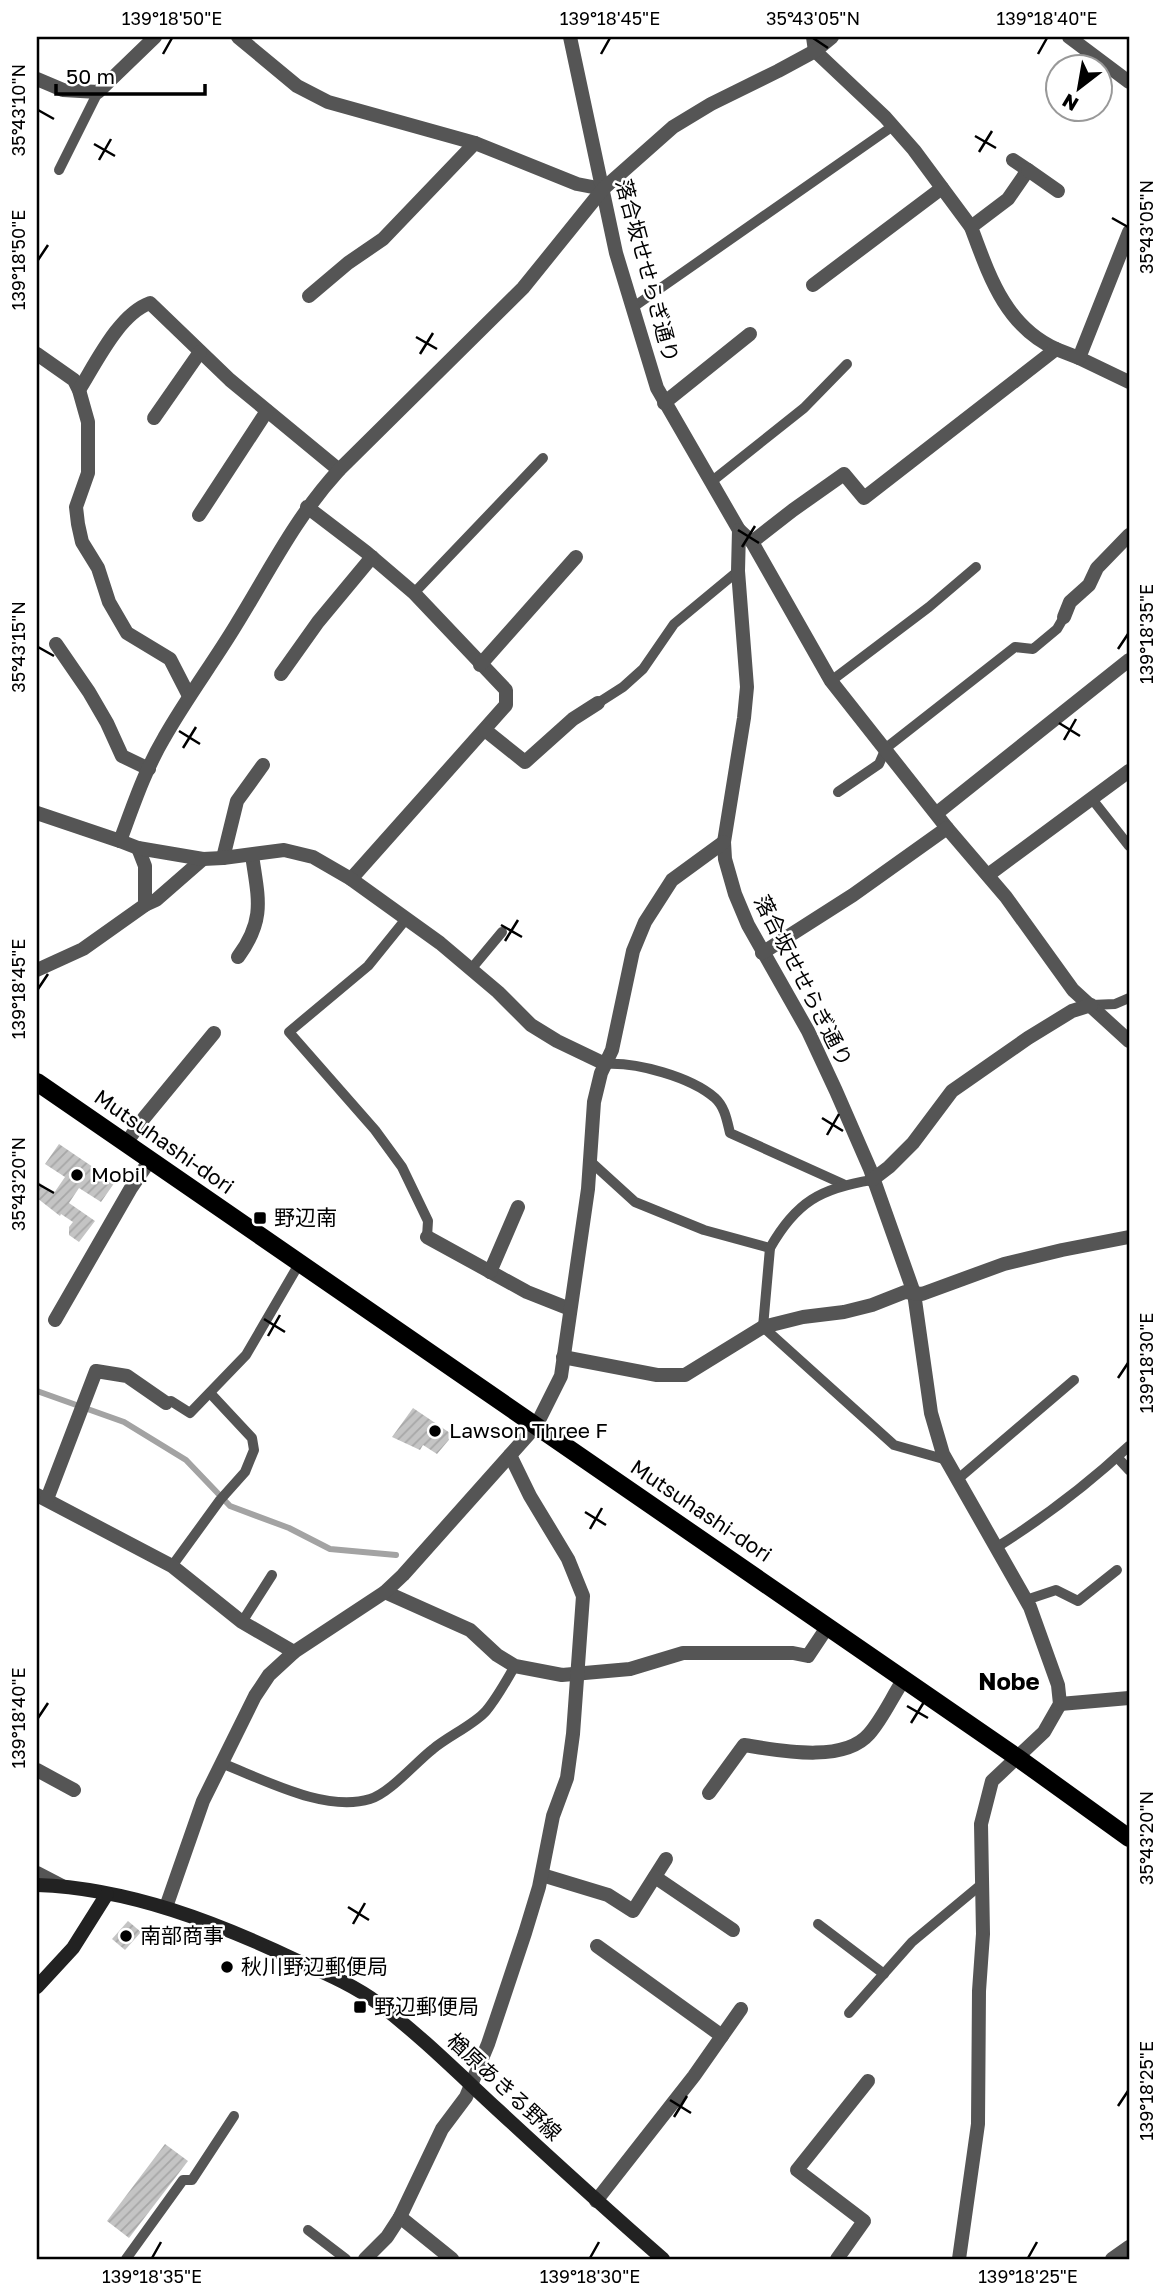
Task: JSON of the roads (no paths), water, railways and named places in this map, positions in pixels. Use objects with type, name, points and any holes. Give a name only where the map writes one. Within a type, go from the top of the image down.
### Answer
[{"type":"main road","name":"Mutsuhashi-dori","points":[[37,1082],[828,1626],[1129,1838]]},
{"type":"main road","name":"楢原あきる野線","points":[[37,1885],[62,1886],[166,1907],[270,1948],[346,1984],[378,2003],[663,2259]]},
{"type":"main road","points":[[37,1987],[73,1948],[107,1894]]},
{"type":"street","points":[[37,79],[63,90],[98,92],[155,37]]},
{"type":"street","points":[[238,37],[297,86],[328,102],[475,143],[578,184],[603,189]]},
{"type":"street","name":"落合坂せせらぎ通り","points":[[570,37],[616,253],[657,388],[739,530],[738,571],[747,687],[724,842],[725,859],[735,894],[762,953],[808,1031],[870,1169],[914,1293],[932,1413],[943,1454],[1026,1600],[1058,1685],[1060,1704]]},
{"type":"street","points":[[120,841],[162,740],[235,628],[307,507],[339,470],[523,288],[603,189],[674,127],[711,104],[778,72],[814,44],[832,37]]},
{"type":"street","points":[[1068,37],[1129,82]]},
{"type":"street","points":[[814,44],[894,126],[971,227],[995,289],[1008,309],[1039,341],[1129,382]]},
{"type":"street","points":[[309,296],[348,263],[383,239],[475,143]]},
{"type":"street","points":[[1013,160],[1058,191]]},
{"type":"street","points":[[971,227],[1008,199],[1028,170]]},
{"type":"street","points":[[813,285],[942,188]]},
{"type":"street","points":[[1079,358],[1129,232]]},
{"type":"street","points":[[79,390],[113,334],[139,307],[150,303],[200,352],[339,470]]},
{"type":"street","points":[[664,403],[750,334]]},
{"type":"street","points":[[752,542],[844,474],[864,498],[1056,349]]},
{"type":"street","points":[[153,418],[200,352]]},
{"type":"street","points":[[37,354],[74,380],[79,390],[88,422],[88,473],[76,508],[82,542],[98,568],[108,602],[127,634],[170,659],[189,696]]},
{"type":"street","points":[[199,514],[267,411]]},
{"type":"street","points":[[307,507],[414,593],[506,690],[506,705],[351,879]]},
{"type":"street","points":[[739,530],[752,542],[831,681],[988,876],[1073,989],[1129,1041]]},
{"type":"street","points":[[1064,617],[1070,602],[1089,585],[1097,568],[1129,535]]},
{"type":"street","points":[[281,674],[318,622],[372,557]]},
{"type":"street","points":[[480,665],[576,557]]},
{"type":"street","points":[[56,644],[89,692],[122,756],[149,769]]},
{"type":"street","points":[[937,813],[1129,660]]},
{"type":"street","points":[[485,730],[525,762],[573,719],[598,703]]},
{"type":"street","points":[[223,858],[237,801],[264,765]]},
{"type":"street","points":[[988,876],[1129,771]]},
{"type":"street","points":[[37,813],[138,848],[203,859],[284,850],[313,857],[351,879],[472,968],[531,1025],[557,1041],[605,1063]]},
{"type":"street","points":[[762,953],[853,895],[947,828]]},
{"type":"street","points":[[166,1907],[203,1801],[269,1675],[294,1652],[384,1591],[403,1575],[536,1426],[561,1376],[591,1162],[594,1102],[601,1073],[612,1051],[633,951],[645,922],[672,880],[724,842]]},
{"type":"street","points":[[138,848],[145,866],[145,905]]},
{"type":"street","points":[[238,957],[251,939],[256,925],[258,904],[252,855]]},
{"type":"street","points":[[37,970],[83,949],[156,900],[203,859]]},
{"type":"street","points":[[872,1180],[913,1143],[952,1091],[977,1071],[1072,1011],[1091,1005]]},
{"type":"street","points":[[126,1143],[214,1033]]},
{"type":"street","points":[[55,1320],[150,1160]]},
{"type":"street","points":[[490,1272],[518,1206]]},
{"type":"street","points":[[427,1237],[527,1292],[570,1309]]},
{"type":"street","points":[[563,1357],[657,1376],[685,1374],[763,1327],[803,1317],[853,1310],[905,1292],[922,1294],[1004,1264],[1127,1242]]},
{"type":"street","points":[[166,1403],[127,1376],[96,1371],[79,1417],[42,1497],[172,1566],[242,1622],[294,1652]]},
{"type":"street","points":[[365,2259],[387,2237],[400,2217],[442,2129],[466,2097],[488,2044],[542,1875],[553,1816],[567,1778],[583,1596],[568,1559],[530,1496],[510,1455]]},
{"type":"street","points":[[384,1591],[470,1630],[497,1656],[515,1666],[562,1675],[630,1669],[683,1653],[793,1653],[808,1656],[828,1626]]},
{"type":"street","points":[[709,1793],[744,1745],[807,1754],[847,1748],[868,1736],[904,1679]]},
{"type":"street","points":[[959,2259],[978,2124],[977,2054],[983,1934],[981,1824],[992,1781],[1044,1732],[1060,1704],[1129,1698]]},
{"type":"street","points":[[37,1770],[74,1790]]},
{"type":"street","points":[[542,1875],[608,1895],[632,1911],[666,1860]]},
{"type":"street","points":[[37,1873],[62,1886]]},
{"type":"street","points":[[654,1877],[733,1930]]},
{"type":"street","points":[[597,1946],[722,2036]]},
{"type":"street","points":[[596,2201],[694,2076],[741,2009]]},
{"type":"street","points":[[837,2259],[864,2221],[797,2170],[868,2081]]},
{"type":"street","points":[[400,2217],[452,2259]]},
{"type":"street","points":[[1112,2259],[1129,2247]]},
{"type":"lane","points":[[59,170],[98,92]]},
{"type":"lane","points":[[632,308],[894,126]]},
{"type":"lane","points":[[711,482],[804,408],[847,364]]},
{"type":"lane","points":[[414,593],[542,457]]},
{"type":"lane","points":[[831,681],[929,607],[976,567]]},
{"type":"lane","points":[[598,703],[623,687],[643,669],[674,624],[738,571]]},
{"type":"lane","points":[[838,792],[879,764],[886,748],[1016,647],[1033,649],[1057,629],[1064,617]]},
{"type":"lane","points":[[1092,799],[1129,846]]},
{"type":"lane","points":[[406,919],[369,966],[289,1032],[375,1130],[402,1167],[428,1221],[427,1237]]},
{"type":"lane","points":[[472,968],[502,932]]},
{"type":"lane","points":[[1091,1005],[1115,1004],[1129,998]]},
{"type":"lane","points":[[605,1063],[621,1063],[686,1080],[715,1099],[724,1112],[730,1133],[843,1184]]},
{"type":"lane","points":[[591,1162],[635,1202],[704,1230],[770,1248]]},
{"type":"lane","points":[[872,1180],[843,1184],[808,1202],[782,1228],[770,1248],[763,1327],[894,1445],[947,1461]]},
{"type":"lane","points":[[166,1403],[172,1401],[190,1413],[213,1391],[246,1355],[299,1264]]},
{"type":"lane","points":[[958,1479],[1074,1380]]},
{"type":"lane","points":[[172,1566],[245,1472],[254,1450],[252,1438],[213,1391]]},
{"type":"lane","points":[[997,1547],[1096,1478],[1129,1446]]},
{"type":"lane","points":[[1117,1457],[1129,1470]]},
{"type":"lane","points":[[1026,1600],[1056,1590],[1078,1601],[1117,1570]]},
{"type":"lane","points":[[242,1622],[272,1575]]},
{"type":"lane","points":[[221,1763],[289,1790],[332,1802],[372,1798],[402,1777],[445,1739],[485,1713],[515,1666]]},
{"type":"lane","points":[[849,2013],[912,1942],[983,1883]]},
{"type":"lane","points":[[818,1924],[884,1974]]},
{"type":"lane","points":[[126,2259],[183,2180],[191,2180],[234,2116]]},
{"type":"lane","points":[[309,2230],[346,2259]]},
{"type":"waterway","points":[[37,1391],[124,1422],[186,1460],[230,1506],[289,1528],[330,1549],[396,1555]]},
{"type":"place","name":"Mobil","points":[[77,1175]]},
{"type":"place","name":"野辺南","points":[[260,1218]]},
{"type":"place","name":"Lawson Three F","points":[[435,1431]]},
{"type":"place","name":"南部商事","points":[[126,1936]]},
{"type":"place","name":"秋川野辺郵便局","points":[[227,1967]]},
{"type":"place","name":"野辺郵便局","points":[[360,2007]]},
{"type":"district","name":"Nobe","points":[[1009,1682]]}]
